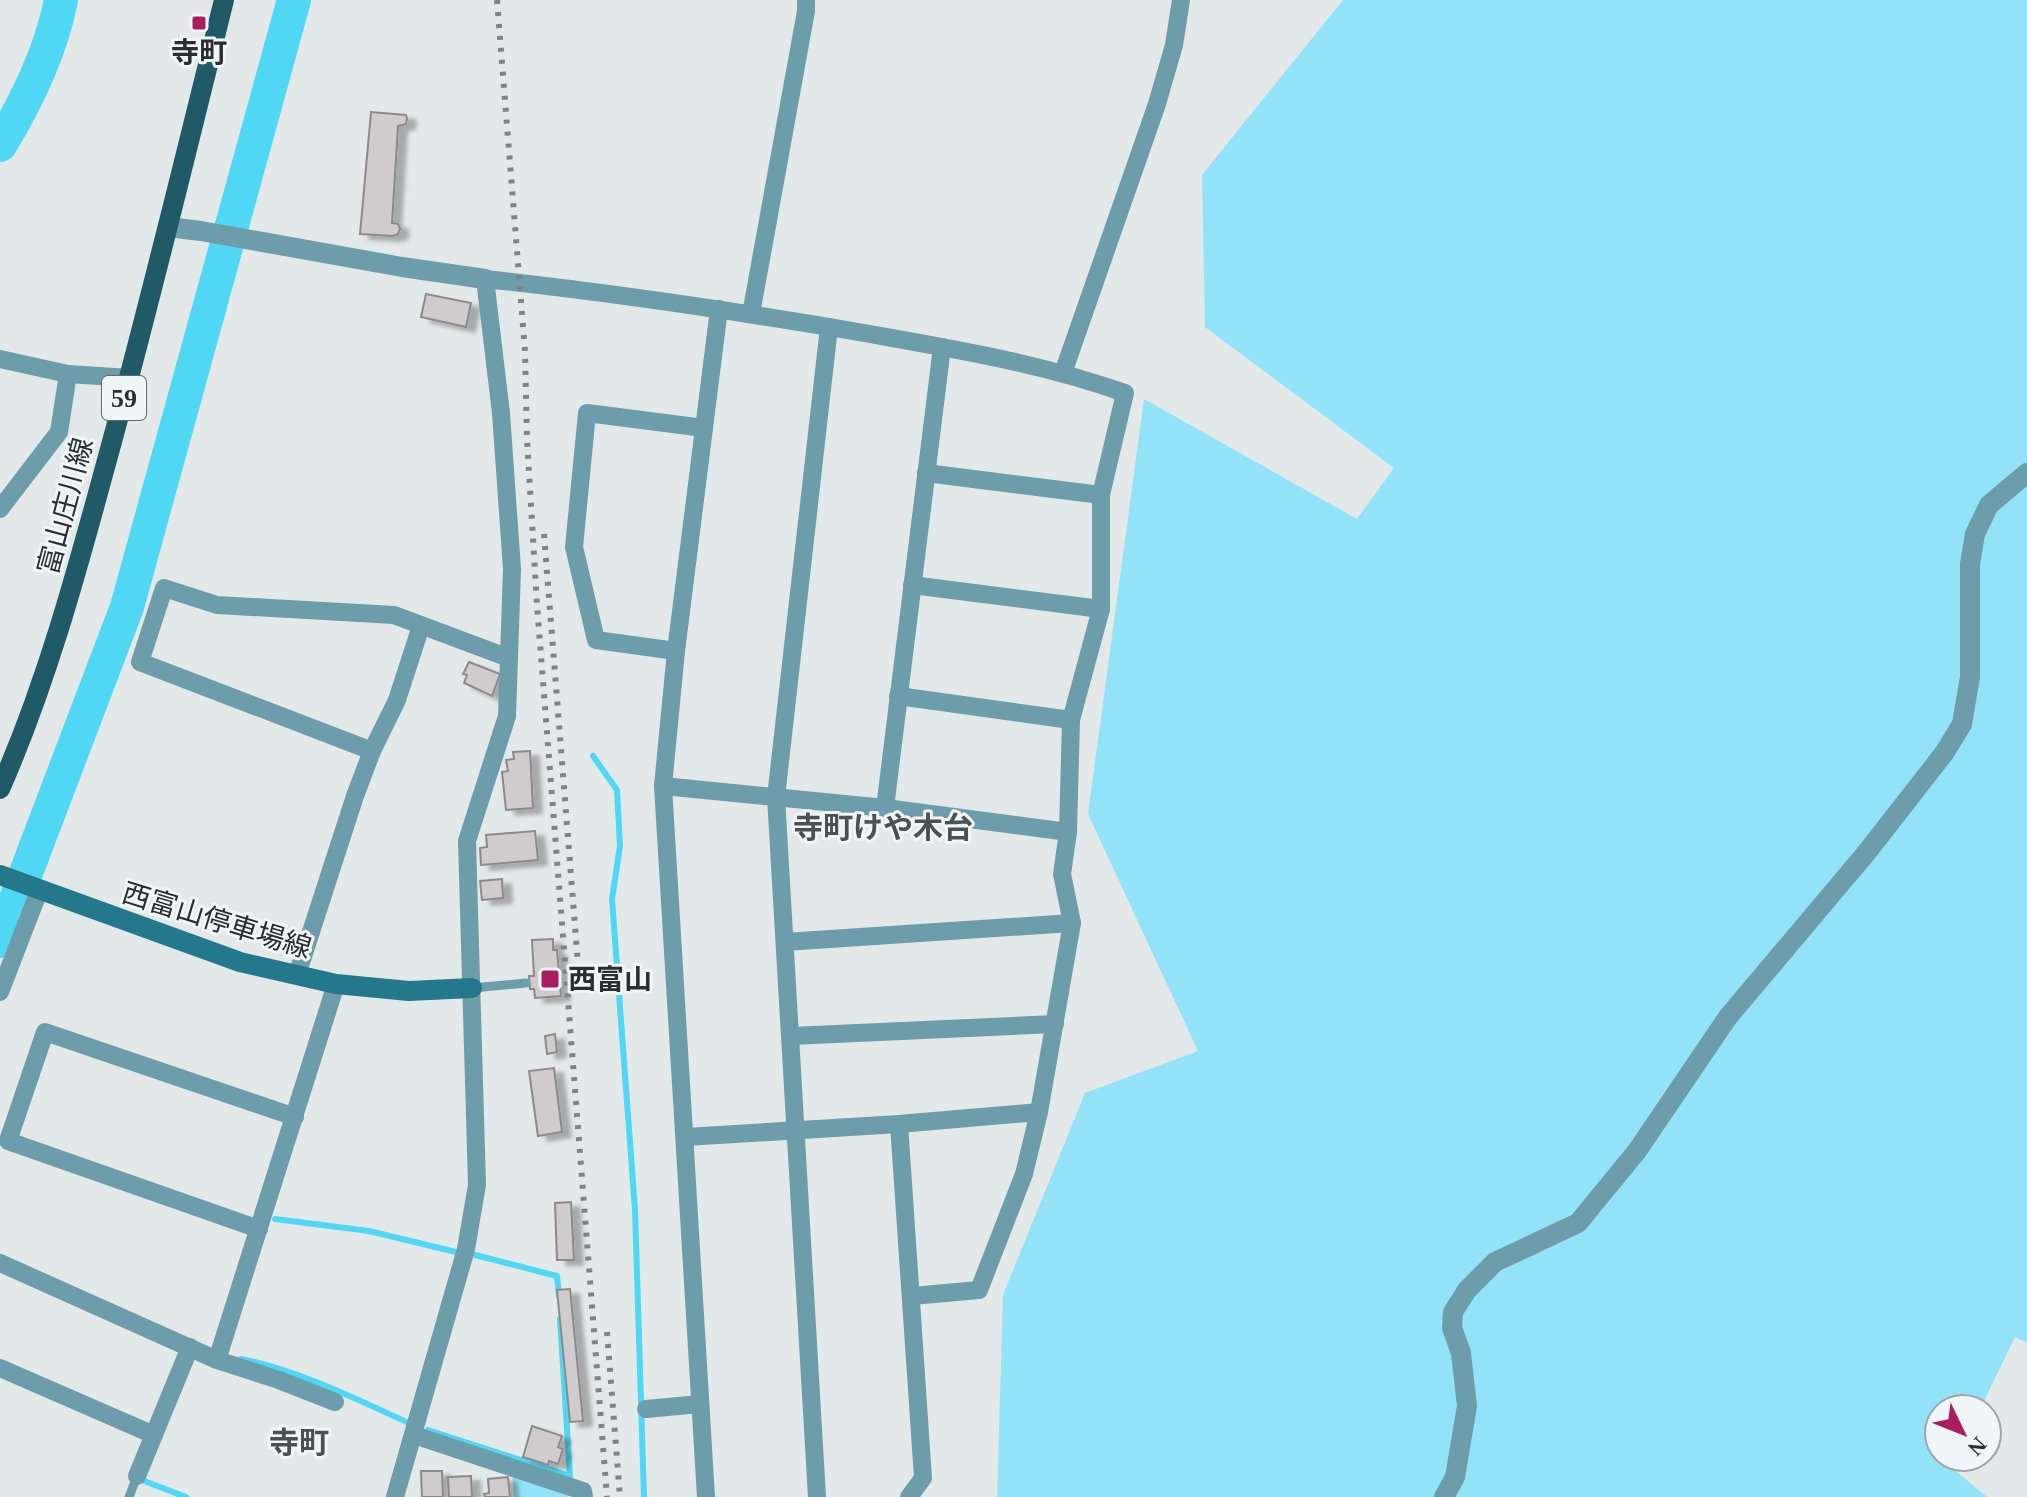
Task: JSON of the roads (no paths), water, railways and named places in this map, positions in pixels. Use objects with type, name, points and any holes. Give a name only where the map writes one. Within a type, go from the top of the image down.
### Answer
[{"type":"main road","name":"富山庄川線","points":[[0,789],[68,601],[130,378],[224,0]]},
{"type":"main road","name":"西富山停車場線","points":[[3,876],[240,962],[336,984],[409,991],[472,988]]},
{"type":"street","points":[[751,314],[806,0]]},
{"type":"street","points":[[1063,373],[1157,104],[1174,45],[1181,0]]},
{"type":"street","points":[[168,227],[402,267],[539,283],[829,327],[1063,373],[1125,393],[1101,495],[1101,609],[1071,720],[1068,832],[1062,874],[1072,923],[1039,1112],[1024,1174],[979,1290],[912,1296]]},
{"type":"street","points":[[395,1497],[466,1249],[477,1185],[467,841],[507,716],[512,569],[501,413],[485,279]]},
{"type":"street","points":[[706,1497],[663,786],[676,651],[719,309]]},
{"type":"street","points":[[817,1497],[776,797],[829,327]]},
{"type":"street","points":[[885,808],[942,347]]},
{"type":"street","points":[[0,359],[68,374],[130,378]]},
{"type":"street","points":[[0,509],[59,432],[68,374]]},
{"type":"street","points":[[676,651],[596,640],[574,547],[587,413],[704,428]]},
{"type":"street","points":[[926,473],[1101,495]]},
{"type":"street","points":[[1444,1497],[1455,1477],[1467,1406],[1461,1353],[1452,1328],[1453,1312],[1467,1290],[1495,1262],[1578,1223],[1637,1151],[1728,1017],[1867,852],[1945,752],[1962,724],[1970,677],[1970,564],[1975,534],[1989,505],[2027,473]]},
{"type":"street","points":[[912,585],[1101,609]]},
{"type":"street","points":[[372,751],[140,662],[164,588],[217,605],[394,615],[509,658]]},
{"type":"street","points":[[297,975],[355,796],[372,751],[397,700],[421,626]]},
{"type":"street","points":[[898,696],[1071,720]]},
{"type":"street","points":[[663,786],[885,808],[1068,832]]},
{"type":"street","points":[[0,992],[39,891]]},
{"type":"street","points":[[785,942],[1072,923]]},
{"type":"street","points":[[217,1360],[336,984]]},
{"type":"street","points":[[791,1036],[1055,1024]]},
{"type":"street","points":[[259,1229],[8,1141],[45,1032],[295,1117]]},
{"type":"street","points":[[686,1137],[1039,1112]]},
{"type":"street","points":[[899,1124],[923,1478],[909,1497]]},
{"type":"street","points":[[1,1266],[217,1360],[335,1402]]},
{"type":"street","points":[[137,1476],[190,1347]]},
{"type":"street","points":[[0,1368],[154,1435]]},
{"type":"street","points":[[646,1409],[700,1404]]},
{"type":"street","points":[[414,1435],[583,1491],[584,1497]]},
{"type":"street","points":[[404,1471],[405,1497]]},
{"type":"lane","points":[[472,988],[526,983]]},
{"type":"lane","points":[[129,1497],[137,1476]]},
{"type":"waterway","points":[[0,145],[37,75],[61,0]]},
{"type":"waterway","points":[[0,941],[127,607],[294,0]]},
{"type":"waterway","points":[[593,756],[617,790],[620,846],[612,899],[635,1210],[644,1497]]},
{"type":"waterway","points":[[275,1219],[369,1231],[456,1252]]},
{"type":"waterway","points":[[475,1255],[557,1276],[559,1296]]},
{"type":"waterway","points":[[428,1430],[570,1476],[560,1319]]},
{"type":"waterway","points":[[241,1359],[306,1378],[409,1423]]},
{"type":"waterway","points":[[139,1479],[186,1497]]},
{"type":"railway","points":[[497,0],[525,351],[537,605],[607,1497]]},
{"type":"railway","points":[[544,534],[579,977]]},
{"type":"railway","points":[[607,1332],[620,1497]]},
{"type":"place","name":"寺町","points":[[199,23]]},
{"type":"place","name":"西富山","points":[[550,979]]},
{"type":"district","name":"寺町けや木台","points":[[883,828]]},
{"type":"district","name":"寺町","points":[[299,1443]]}]
